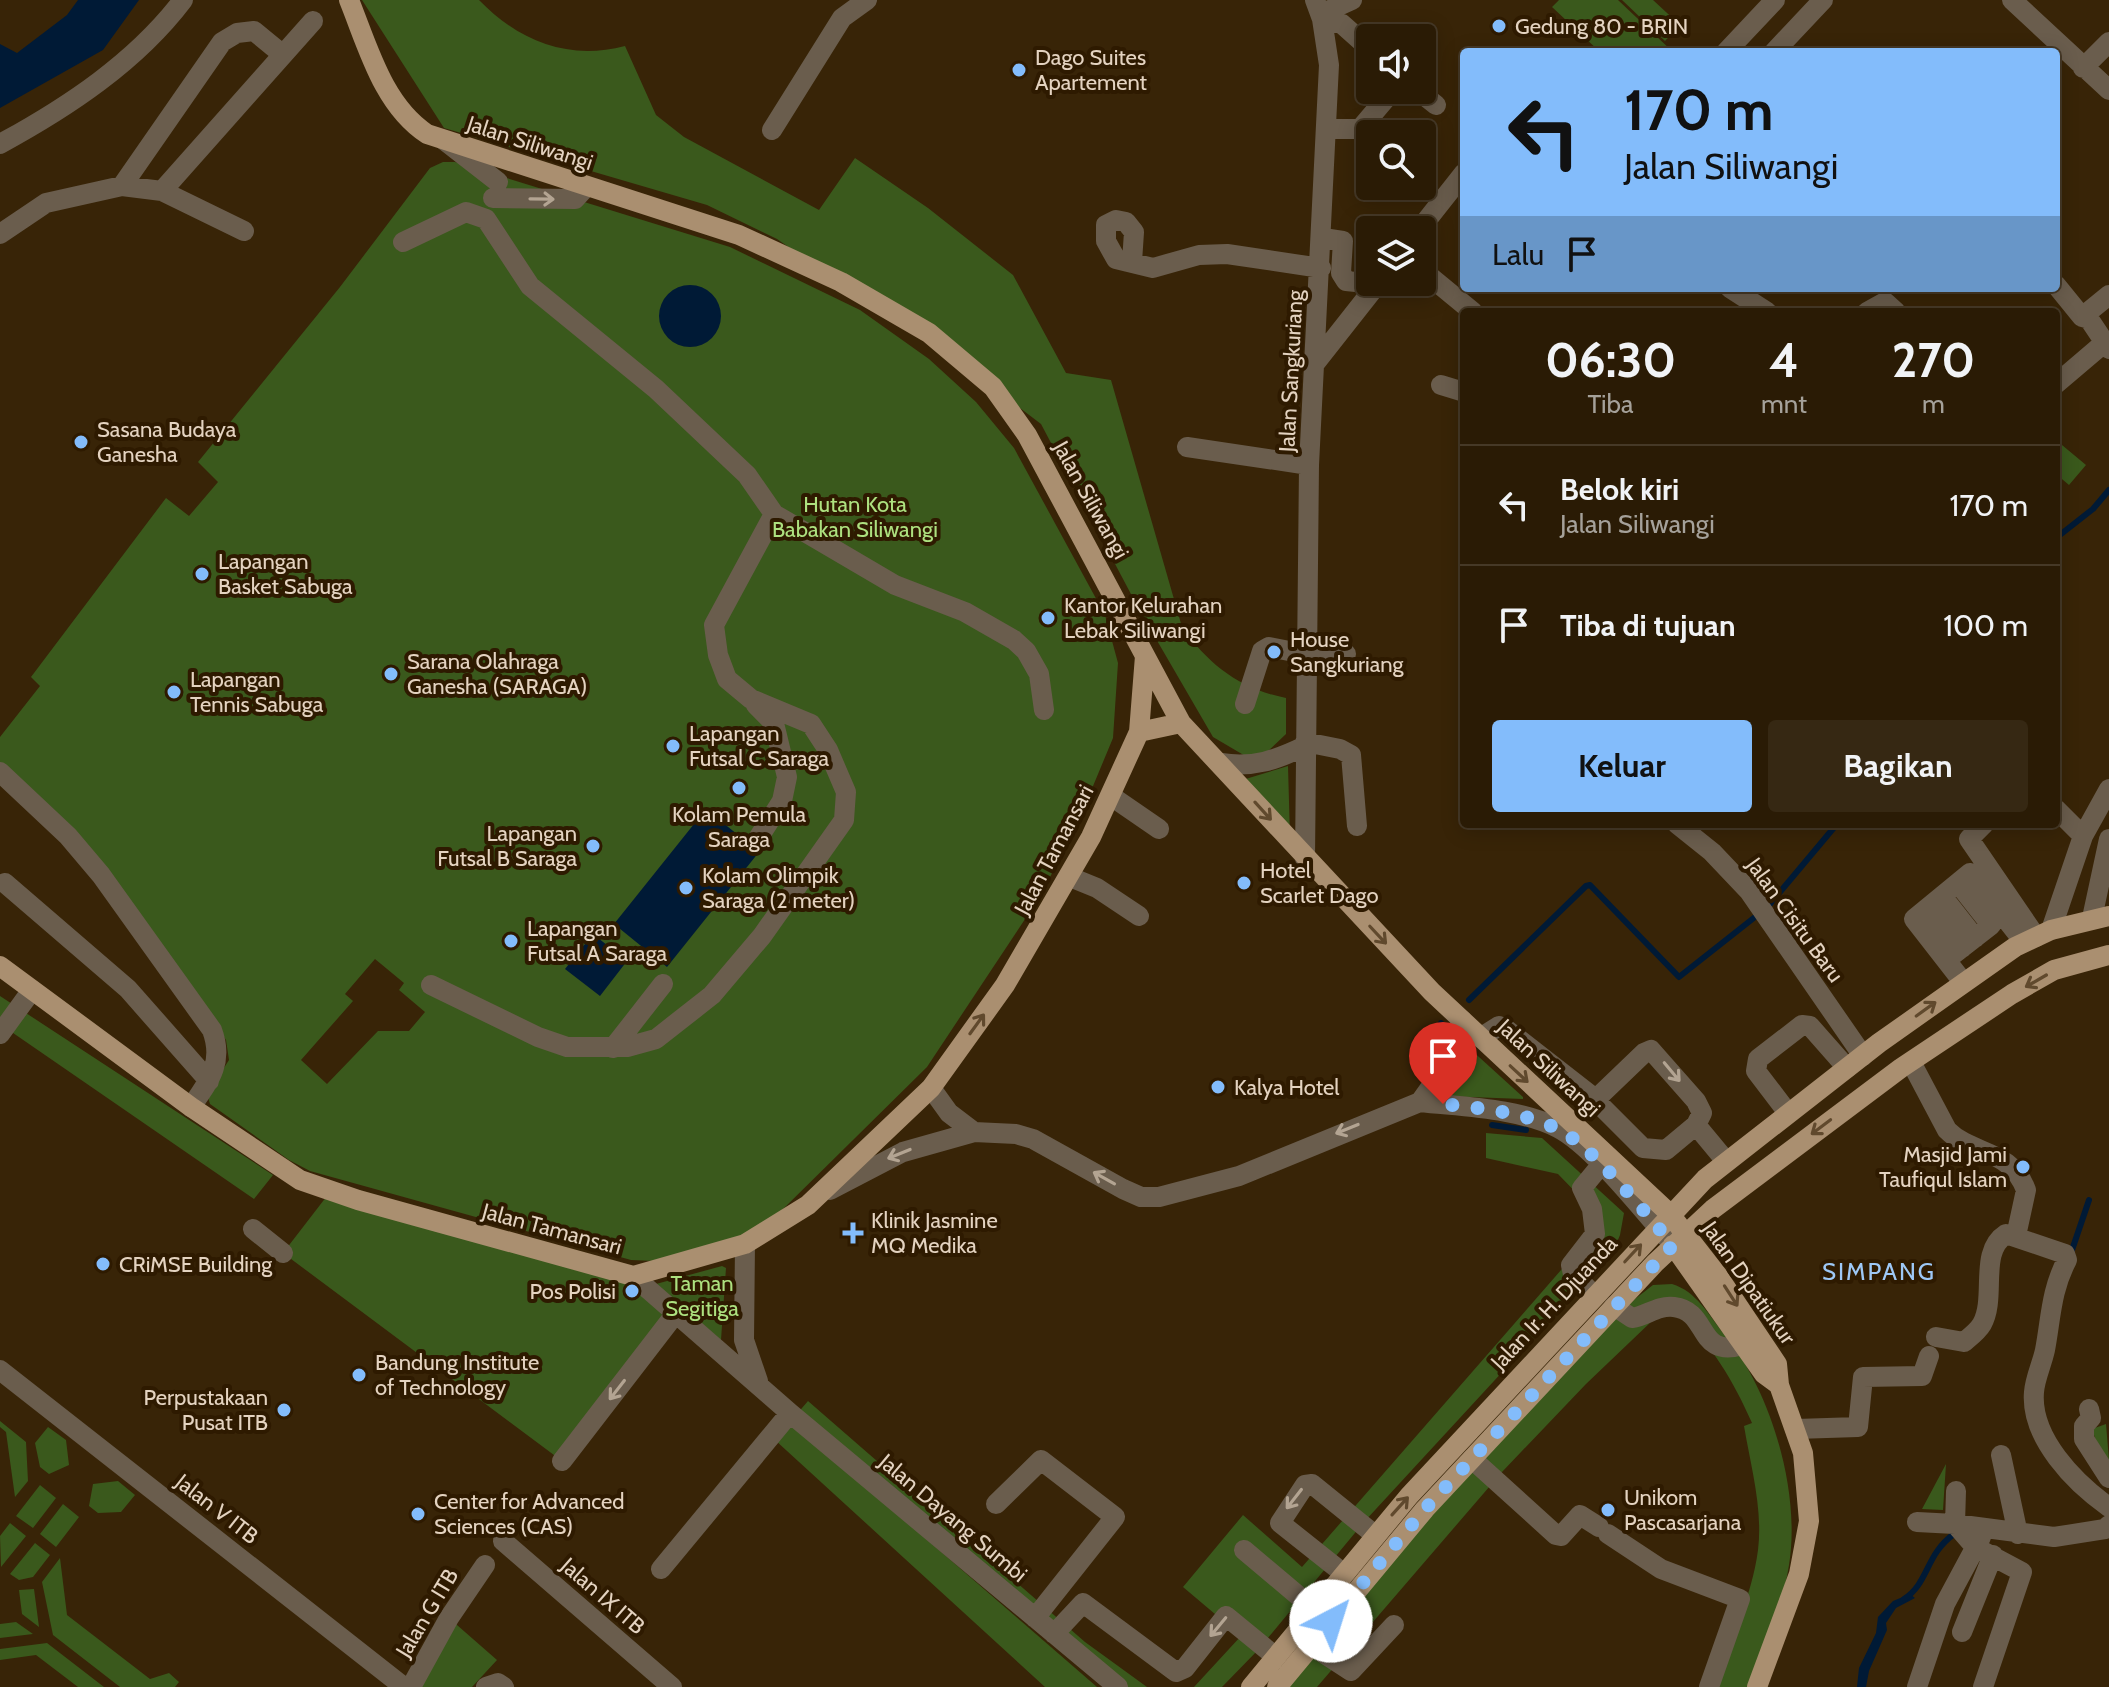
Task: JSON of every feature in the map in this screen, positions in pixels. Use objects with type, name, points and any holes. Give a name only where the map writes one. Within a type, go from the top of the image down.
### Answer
[{"type":"main road","name":"Jalan Siliwangi","points":[[349,0],[393,102],[409,123],[443,140],[739,235],[841,282],[929,333],[993,387],[1027,435],[1181,723],[1221,763],[1305,858],[1462,1020],[1555,1108],[1663,1220]]},
{"type":"main road","name":"Jalan Tamansari","points":[[0,966],[191,1107],[287,1173],[330,1192],[633,1276],[745,1244],[808,1205],[931,1088],[1005,985],[1070,877],[1111,796],[1139,732],[1145,656]]},
{"type":"main road","points":[[1139,732],[1181,723]]},
{"type":"main road","name":"Jalan Ir. H. Djuanda","points":[[1251,1687],[1375,1535],[1663,1220],[1725,1160],[1963,982],[2037,936],[2100,917]]},
{"type":"main road","name":"Jalan Ir. H. Djuanda","points":[[1277,1687],[1472,1459],[1679,1239],[1911,1062],[2054,970],[2109,955]]},
{"type":"main road","name":"Jalan Dipatiukur","points":[[1663,1220],[1777,1364],[1779,1385],[1796,1429],[1806,1478],[1808,1539],[1757,1687]]},
{"type":"main road","name":"Jalan Dipatiukur","points":[[1679,1239],[1743,1345],[1764,1374],[1779,1385]]},
{"type":"street","points":[[0,144],[77,99],[161,29],[183,0]]},
{"type":"street","points":[[772,130],[842,18],[867,0]]},
{"type":"street","points":[[1729,44],[1775,0]]},
{"type":"street","points":[[1788,47],[1823,0]]},
{"type":"street","points":[[2012,0],[2109,90]]},
{"type":"street","points":[[1319,11],[1347,2]]},
{"type":"street","points":[[1319,11],[1356,36]]},
{"type":"street","name":"Jalan Sangkuriang","points":[[1305,858],[1305,744],[1310,655],[1309,465],[1323,238],[1329,65],[1319,11]]},
{"type":"street","points":[[162,191],[313,21]]},
{"type":"street","points":[[122,186],[222,42],[237,33],[254,31],[282,54]]},
{"type":"street","points":[[2083,68],[2109,42]]},
{"type":"street","points":[[1327,129],[1360,129],[1381,104]]},
{"type":"street","points":[[443,140],[495,190],[575,199],[586,187]]},
{"type":"street","points":[[486,219],[495,190],[517,165]]},
{"type":"street","points":[[1430,216],[1460,178]]},
{"type":"street","points":[[0,234],[46,203],[122,186],[162,191],[244,231]]},
{"type":"street","points":[[403,242],[466,212],[486,219],[530,286],[668,400],[747,475],[774,514],[895,585],[965,612],[1014,640],[1026,651],[1039,674],[1044,710]]},
{"type":"street","points":[[1323,238],[1343,241],[1341,273],[1346,281],[1356,282]]},
{"type":"street","points":[[1132,262],[1153,268],[1199,255],[1227,254],[1321,268]]},
{"type":"street","points":[[1436,282],[1468,308]]},
{"type":"street","points":[[2060,290],[2082,317],[2089,319],[2106,346],[2060,381]]},
{"type":"street","points":[[1736,292],[1761,308]]},
{"type":"street","points":[[2082,317],[2109,295]]},
{"type":"street","points":[[1316,362],[1368,296]]},
{"type":"street","points":[[1874,308],[1885,302],[1892,308]]},
{"type":"street","points":[[1441,385],[1460,391]]},
{"type":"street","points":[[1187,447],[1309,465]]},
{"type":"street","points":[[759,837],[782,801],[787,777],[774,723],[727,679],[718,655],[714,625],[774,514]]},
{"type":"street","points":[[1245,704],[1262,651],[1269,647],[1310,655],[1346,654]]},
{"type":"street","points":[[431,985],[538,1037],[567,1047],[613,1048],[656,1039],[712,995],[762,936],[844,820],[846,792],[828,750],[811,724],[751,699]]},
{"type":"street","points":[[1221,763],[1246,767],[1270,762],[1305,744],[1340,749],[1351,755],[1357,826]]},
{"type":"street","points":[[0,772],[68,836],[101,875],[202,1012],[219,1049],[209,1081],[191,1107]]},
{"type":"street","points":[[2037,936],[2083,836],[2109,789]]},
{"type":"street","points":[[1111,796],[1159,829]]},
{"type":"street","points":[[2060,813],[2083,836]]},
{"type":"street","name":"Jalan Cisitu Baru","points":[[1682,828],[1712,852],[1749,891],[1850,1038],[1855,1062]]},
{"type":"street","points":[[1980,828],[1969,839],[2037,936]]},
{"type":"street","points":[[2100,917],[2109,839]]},
{"type":"street","points":[[1961,949],[1914,919],[1970,873],[2037,936]]},
{"type":"street","points":[[1070,877],[1097,888],[1139,916]]},
{"type":"street","points":[[5,883],[128,989],[209,1081]]},
{"type":"street","points":[[1943,895],[1961,949],[1963,982]]},
{"type":"street","points":[[613,1048],[663,984]]},
{"type":"street","points":[[0,1034],[32,990]]},
{"type":"street","points":[[808,1205],[838,1184],[892,1157],[974,1132],[1016,1134],[1033,1139],[1141,1197],[1159,1197],[1239,1176],[1420,1102],[1442,1071],[1462,1020]]},
{"type":"street","points":[[1788,1113],[1756,1071],[1758,1059],[1802,1025],[1810,1026],[1855,1062]]},
{"type":"street","points":[[1480,1038],[1499,1026],[1507,1030],[1587,1093],[1643,1148],[1655,1152],[1666,1150],[1696,1125],[1702,1113],[1696,1101],[1651,1050],[1587,1093],[1555,1108]]},
{"type":"street","points":[[1911,1062],[1947,1130],[1955,1138],[2015,1167],[2026,1190],[2016,1236]]},
{"type":"street","points":[[931,1088],[949,1113],[974,1132]]},
{"type":"street","name":"Jalan Siliwangi","points":[[1420,1102],[1487,1109],[1559,1129],[1663,1220]]},
{"type":"street","points":[[1696,1125],[1725,1160]]},
{"type":"street","points":[[1594,1295],[1573,1274],[1571,1265],[1595,1234],[1592,1209],[1582,1188],[1601,1165]]},
{"type":"street","points":[[253,1229],[283,1253]]},
{"type":"street","points":[[1796,1429],[1858,1427],[1863,1377],[1922,1376],[1932,1346],[1964,1342],[1983,1323],[1996,1240],[2006,1234],[2016,1236],[2060,1250],[2067,1260],[2050,1306],[2033,1394],[2048,1445],[2078,1484],[2109,1507]]},
{"type":"street","name":"Jalan Dayang Sumbi","points":[[745,1244],[744,1340],[759,1385]]},
{"type":"street","name":"Jalan Dayang Sumbi","points":[[633,1276],[790,1413],[1118,1687]]},
{"type":"street","points":[[1614,1306],[1632,1318],[1644,1316],[1659,1307],[1677,1307],[1695,1320],[1715,1348],[1722,1350],[1743,1345]]},
{"type":"street","points":[[562,1461],[676,1313]]},
{"type":"street","name":"Jalan V ITB","points":[[0,1370],[404,1687]]},
{"type":"street","points":[[2089,1409],[2091,1418],[2084,1426],[2084,1439],[2109,1478]]},
{"type":"street","points":[[661,1569],[790,1413]]},
{"type":"street","points":[[2001,1455],[2018,1534]]},
{"type":"street","points":[[1472,1459],[1556,1535],[1561,1536],[1580,1515],[1661,1569],[1740,1599],[1709,1687]]},
{"type":"street","points":[[996,1504],[1041,1460],[1115,1517],[1035,1618]]},
{"type":"street","points":[[1343,1573],[1280,1523],[1305,1485],[1312,1484],[1375,1535]]},
{"type":"street","points":[[1955,1524],[1956,1491]]},
{"type":"street","points":[[1917,1522],[1955,1524],[2020,1570],[2022,1576],[1983,1687]]},
{"type":"street","points":[[1917,1687],[1945,1604],[1984,1544],[2018,1534],[2054,1537],[2105,1529],[2109,1525]]},
{"type":"street","name":"Jalan IX ITB","points":[[503,1541],[672,1687]]},
{"type":"street","points":[[1962,1632],[1984,1544]]},
{"type":"street","points":[[1244,1550],[1314,1609]]},
{"type":"street","name":"Jalan G ITB","points":[[411,1687],[449,1618],[485,1565]]},
{"type":"street","points":[[1054,1634],[1083,1603],[1176,1672],[1185,1668],[1226,1616],[1276,1657]]},
{"type":"street","points":[[1311,1645],[1351,1671],[1394,1625]]},
{"type":"street","points":[[486,1687],[498,1683],[504,1687]]},
{"type":"green space","points":[[362,0],[479,0],[511,27],[545,44],[583,51],[625,46],[656,115],[684,137],[819,210],[855,158],[928,208],[1013,275],[1066,373],[1111,380],[1182,627],[1203,653],[1240,682],[1286,698],[1286,734],[1264,755],[1247,757],[1213,737],[1141,613],[1041,424],[777,239],[707,205],[444,128]]},
{"type":"green space","points":[[1559,0],[1618,0],[1669,48],[1596,48],[1552,7]]},
{"type":"green space","points":[[1622,0],[1653,0],[1680,25],[1665,41]]},
{"type":"green space","name":"Hutan Kota Babakan Siliwangi","points":[[443,162],[455,162],[730,247],[860,310],[929,359],[976,402],[1014,448],[1105,615],[1118,663],[1113,738],[1071,839],[1035,904],[927,1067],[778,1214],[744,1236],[655,1261],[631,1260],[310,1171],[289,1160],[210,1104],[207,1094],[229,1060],[226,1040],[107,870],[0,763],[0,737],[40,686],[31,677],[166,498],[189,516],[218,482],[198,462],[340,287],[430,168]],"holes":[[[375,959],[404,983],[399,990],[425,1012],[409,1031],[378,1031],[327,1084],[301,1060],[353,1001],[345,994]]]},
{"type":"green space","points":[[2060,443],[2086,465],[2069,485],[2060,477]]},
{"type":"green space","points":[[1288,766],[1290,837],[1239,781]]},
{"type":"green space","points":[[0,996],[273,1175],[254,1199],[0,1024]]},
{"type":"green space","points":[[1468,1047],[1523,1097],[1523,1099],[1443,1096]]},
{"type":"green space","points":[[1486,1133],[1542,1138],[1624,1213],[1613,1252],[1364,1522],[1258,1650],[1222,1687],[1194,1687],[1241,1636],[1183,1587],[1243,1515],[1302,1567],[1575,1254],[1588,1234],[1588,1205],[1558,1174],[1486,1158]]},
{"type":"green space","points":[[330,1192],[633,1276],[670,1307],[562,1461],[283,1253]]},
{"type":"green space","name":"Taman Segitiga","points":[[722,1266],[726,1268],[721,1340],[656,1284]]},
{"type":"green space","points":[[1653,1285],[1681,1287],[1701,1304],[1741,1357],[1768,1412],[1786,1475],[1792,1536],[1789,1565],[1777,1611],[1749,1687],[1712,1687],[1745,1602],[1758,1550],[1758,1504],[1744,1426],[1752,1423],[1721,1364],[1678,1313],[1653,1320],[1586,1384],[1502,1472],[1317,1687],[1282,1687],[1477,1459],[1635,1299]]},
{"type":"green space","points":[[808,1401],[1085,1642],[1147,1687],[1107,1687],[796,1415]]},
{"type":"green space","points":[[0,1421],[26,1442],[28,1481],[15,1497],[6,1432],[0,1427]]},
{"type":"green space","points":[[790,1421],[1097,1687],[1045,1687],[775,1440]]},
{"type":"green space","points":[[2106,1424],[2109,1460],[2103,1462],[2092,1429]]},
{"type":"green space","points":[[48,1427],[66,1440],[69,1465],[49,1474],[40,1467],[35,1443]]},
{"type":"green space","points":[[1946,1464],[1943,1510],[1922,1509]]},
{"type":"green space","points":[[118,1481],[135,1495],[121,1512],[98,1513],[89,1506],[93,1484]]},
{"type":"green space","points":[[40,1485],[56,1498],[33,1528],[16,1516]]},
{"type":"green space","points":[[63,1504],[79,1517],[56,1547],[40,1534]]},
{"type":"green space","points":[[10,1523],[26,1536],[1,1567],[0,1536]]},
{"type":"green space","points":[[35,1543],[50,1555],[33,1577],[19,1580],[10,1574]]},
{"type":"green space","points":[[60,1558],[67,1615],[150,1679],[169,1673],[179,1682],[175,1687],[120,1687],[53,1635],[42,1582]]},
{"type":"green space","points":[[34,1589],[39,1627],[22,1614],[19,1590]]},
{"type":"green space","points":[[449,1618],[497,1660],[472,1687],[411,1687]]},
{"type":"green space","points":[[16,1622],[33,1634],[0,1638],[0,1624]]},
{"type":"green space","points":[[47,1643],[104,1687],[78,1687],[36,1655],[0,1660],[0,1649]]},
{"type":"water","points":[[78,0],[139,0],[103,50],[0,108],[0,44],[17,53],[67,15]]},
{"type":"water","points":[[690,285],[712,294],[721,316],[712,338],[690,347],[668,338],[659,316],[668,294]]},
{"type":"water","name":"Kolam Olimpik Saraga (2 meter)","points":[[706,809],[759,852],[667,967],[614,924]]},
{"type":"water","points":[[593,934],[627,961],[600,996],[565,969]]},
{"type":"water","points":[[1910,1594],[1915,1598],[1896,1608],[1886,1623],[1887,1630],[1869,1671],[1866,1687],[1857,1687],[1859,1668],[1876,1633],[1878,1617],[1893,1601]]},
{"type":"waterway","points":[[2060,535],[2093,509],[2109,490]]},
{"type":"waterway","points":[[1770,904],[1834,828]]},
{"type":"waterway","points":[[1469,1000],[1586,886],[1590,885],[1679,977],[1755,917]]},
{"type":"waterway","points":[[1440,1029],[1441,1023]]},
{"type":"waterway","points":[[1492,1125],[1526,1130]]},
{"type":"waterway","points":[[2071,1253],[2089,1200]]},
{"type":"waterway","points":[[1904,1599],[1918,1585],[1937,1551],[1954,1534]]},
{"type":"place","name":"Gedung 80 - BRIN","points":[[1499,26]]},
{"type":"place","name":"Dago Suites Apartement","points":[[1019,70]]},
{"type":"place","name":"Sasana Budaya Ganesha","points":[[81,442]]},
{"type":"place","name":"Lapangan Basket Sabuga","points":[[202,574]]},
{"type":"place","name":"Kantor Kelurahan Lebak Siliwangi","points":[[1048,618]]},
{"type":"place","name":"House Sangkuriang","points":[[1274,652]]},
{"type":"place","name":"Sarana Olahraga Ganesha (SARAGA)","points":[[391,674]]},
{"type":"place","name":"Lapangan Tennis Sabuga","points":[[174,692]]},
{"type":"place","name":"Lapangan Futsal C Saraga","points":[[673,746]]},
{"type":"place","name":"Kolam Pemula Saraga","points":[[739,788]]},
{"type":"place","name":"Lapangan Futsal B Saraga","points":[[593,846]]},
{"type":"place","name":"Hotel Scarlet Dago","points":[[1244,883]]},
{"type":"place","name":"Kolam Olimpik Saraga (2 meter)","points":[[686,888]]},
{"type":"place","name":"Lapangan Futsal A Saraga","points":[[511,941]]},
{"type":"place","name":"Kalya Hotel","points":[[1218,1087]]},
{"type":"place","name":"Masjid Jami Taufiqul Islam","points":[[2023,1167]]},
{"type":"place","name":"Klinik Jasmine MQ Medika","points":[[853,1233]]},
{"type":"place","name":"CRiMSE Building","points":[[103,1264]]},
{"type":"place","name":"Pos Polisi","points":[[632,1291]]},
{"type":"place","name":"Bandung Institute of Technology","points":[[359,1375]]},
{"type":"place","name":"Perpustakaan Pusat ITB","points":[[284,1410]]},
{"type":"place","name":"Unikom Pascasarjana","points":[[1608,1510]]},
{"type":"place","name":"Center for Advanced Sciences (CAS)","points":[[418,1514]]},
{"type":"district","name":"SIMPANG","points":[[1879,1271]]},
{"type":"route","points":[[1331,1621],[1425,1509],[1673,1245],[1601,1165],[1559,1129],[1487,1109],[1443,1104]]}]
